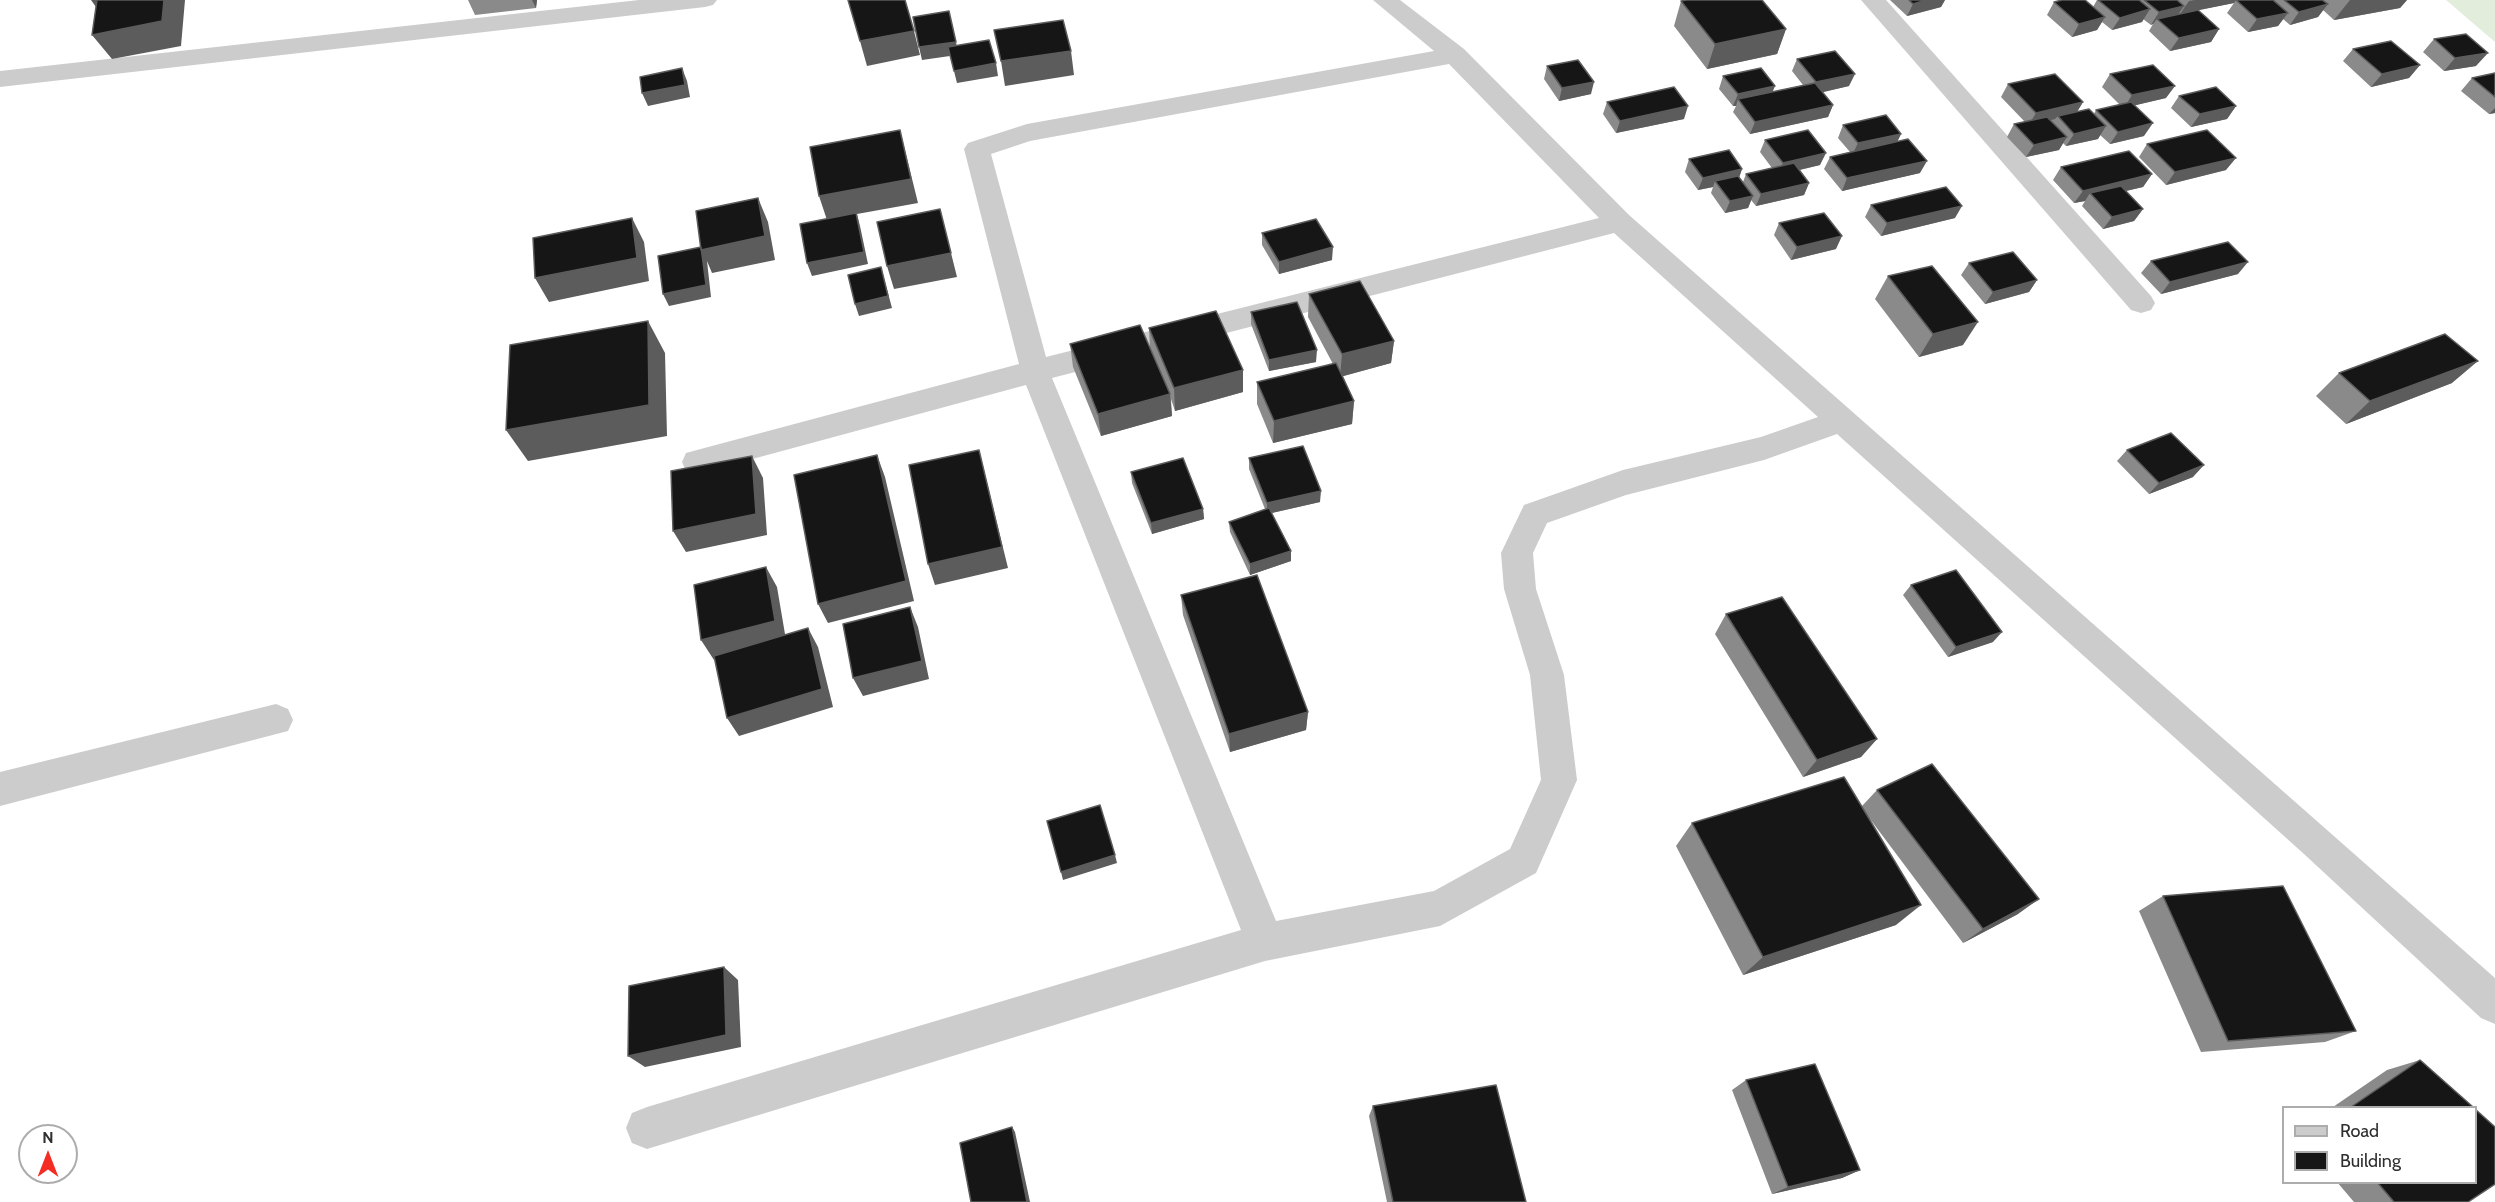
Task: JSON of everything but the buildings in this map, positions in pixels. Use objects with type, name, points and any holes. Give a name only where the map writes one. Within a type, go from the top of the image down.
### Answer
[{"type":"street","points":[[0,79],[705,0]]},
{"type":"street","points":[[1385,0],[1455,55],[1619,222],[2495,1004]]},
{"type":"street","points":[[1873,0],[2141,303]]},
{"type":"street","points":[[1265,942],[1035,371],[977,148],[1027,133],[1455,55]]},
{"type":"street","points":[[697,462],[1035,371],[1619,222]]},
{"type":"street","points":[[647,1128],[1265,942],[1440,908],[1523,861],[1559,780],[1547,675],[1520,589],[1517,553],[1535,514],[1623,483],[1764,448],[1843,420]]},
{"type":"street","points":[[0,789],[276,720]]},
{"type":"green space","points":[[2446,0],[2495,0],[2495,42]]}]
